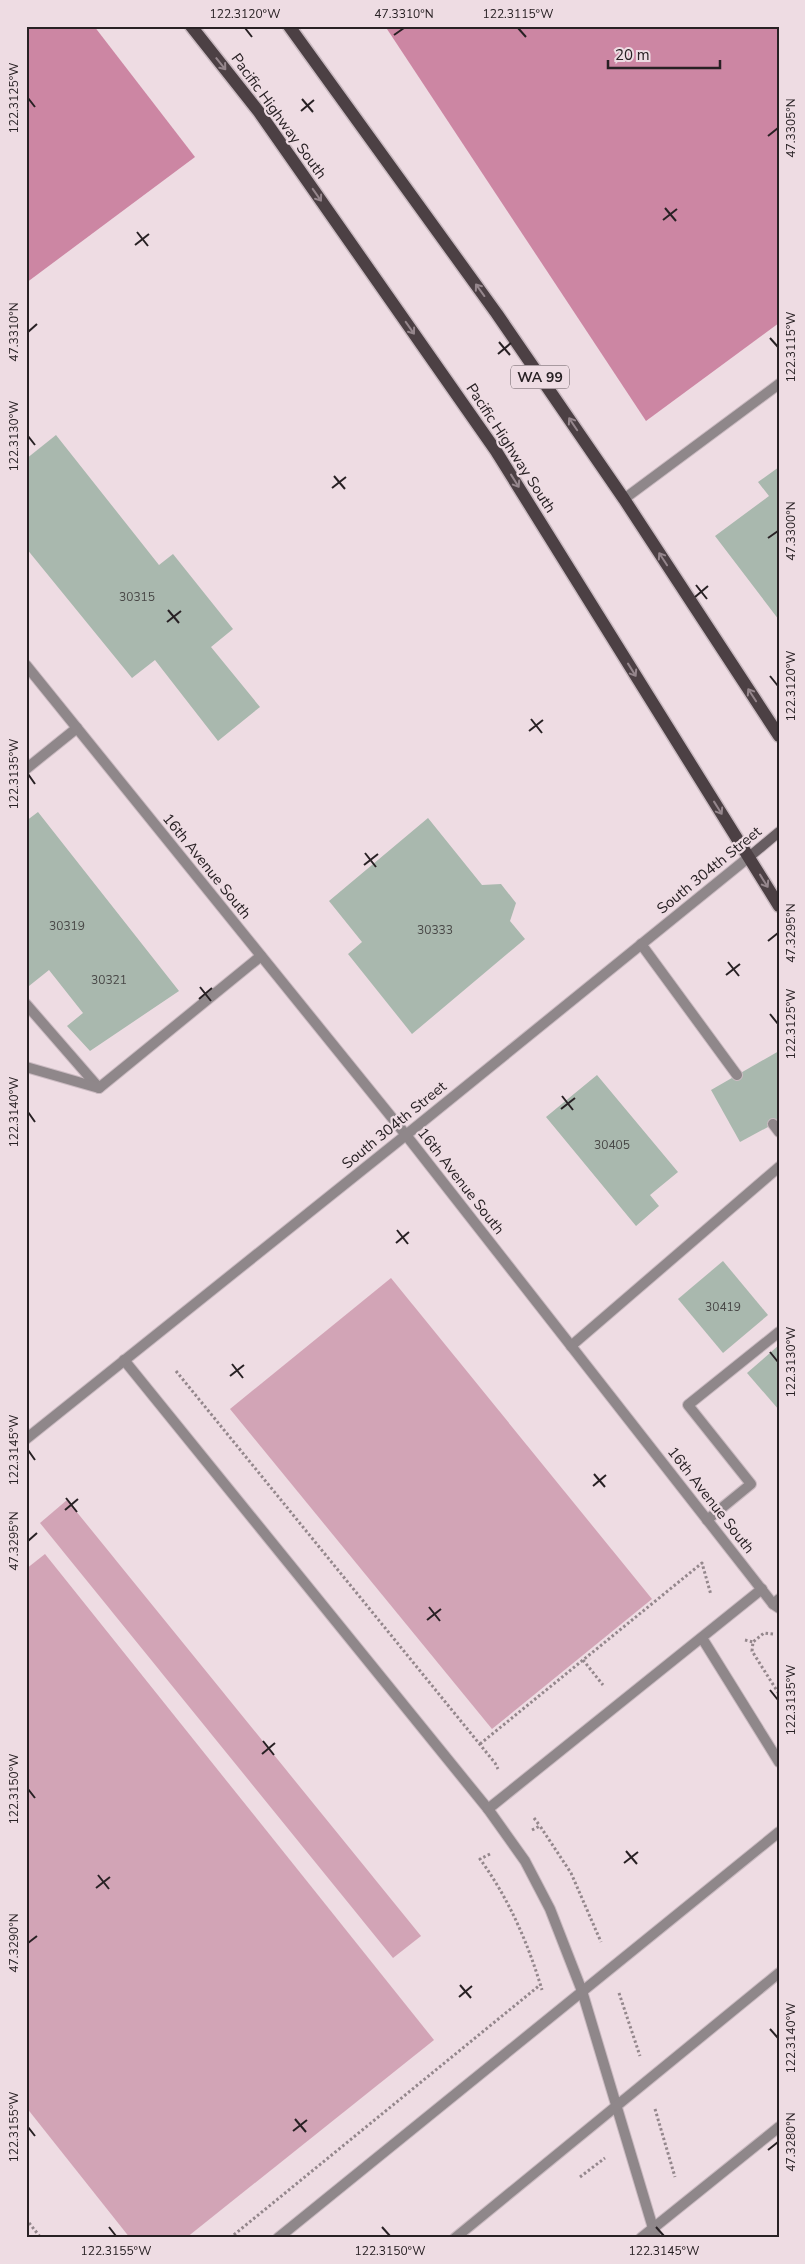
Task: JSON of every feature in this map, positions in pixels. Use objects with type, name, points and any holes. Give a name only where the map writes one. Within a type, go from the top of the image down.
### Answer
[{"type":"main road","name":"Pacific Highway South","points":[[191,26],[259,112],[496,451],[779,906]]},
{"type":"main road","name":"WA 99","points":[[289,26],[497,314],[624,499],[779,736]]},
{"type":"street","points":[[624,499],[779,384]]},
{"type":"street","name":"16th Avenue South","points":[[26,666],[406,1135],[707,1520],[762,1589],[777,1604]]},
{"type":"street","points":[[26,769],[77,728]]},
{"type":"street","name":"South 304th Street","points":[[26,1439],[406,1135],[779,832]]},
{"type":"street","points":[[642,944],[737,1075]]},
{"type":"street","points":[[99,1088],[261,956]]},
{"type":"street","points":[[26,1004],[99,1088]]},
{"type":"street","points":[[26,1067],[99,1088]]},
{"type":"street","points":[[570,1346],[779,1166]]},
{"type":"street","points":[[707,1520],[751,1484],[688,1406],[779,1332]]},
{"type":"street","points":[[124,1360],[488,1809],[525,1861],[550,1909],[582,1991],[618,2104],[655,2233]]},
{"type":"street","points":[[488,1809],[762,1589]]},
{"type":"street","points":[[702,1638],[779,1762]]},
{"type":"street","points":[[278,2238],[779,1832]]},
{"type":"street","points":[[454,2238],[779,1972]]},
{"type":"street","points":[[641,2238],[655,2233],[779,2127]]},
{"type":"path","points":[[176,1371],[480,1744],[500,1772]]},
{"type":"path","points":[[480,1744],[702,1563],[711,1594]]},
{"type":"path","points":[[752,1642],[764,1633],[779,1634]]},
{"type":"path","points":[[745,1640],[752,1642]]},
{"type":"path","points":[[752,1642],[752,1651],[779,1694]]},
{"type":"path","points":[[583,1660],[606,1689]]},
{"type":"path","points":[[534,1818],[571,1873],[601,1942]]},
{"type":"path","points":[[529,1832],[540,1826]]},
{"type":"path","points":[[495,1851],[480,1860],[513,1913],[542,1990]]},
{"type":"path","points":[[230,2238],[540,1985]]},
{"type":"path","points":[[617,1988],[641,2059]]},
{"type":"path","points":[[655,2109],[676,2180]]},
{"type":"path","points":[[652,2121],[657,2117]]},
{"type":"path","points":[[580,2178],[606,2157]]},
{"type":"path","points":[[26,2219],[41,2238]]},
{"type":"shaded area","points":[[26,26],[94,26],[195,157],[26,283]]},
{"type":"shaded area","points":[[385,26],[779,26],[779,323],[646,421]]},
{"type":"shaded area","points":[[391,1278],[652,1599],[492,1729],[230,1409]]},
{"type":"shaded area","points":[[67,1500],[421,1936],[393,1958],[40,1523]]},
{"type":"shaded area","points":[[45,1554],[434,2040],[186,2238],[130,2238],[26,2107],[26,1569]]},
{"type":"building","points":[[56,435],[159,565],[173,554],[233,629],[211,647],[260,707],[218,741],[155,660],[132,678],[26,548],[26,459]]},
{"type":"building","points":[[779,467],[779,620],[715,536],[769,496],[758,482]]},
{"type":"building","points":[[38,812],[179,991],[90,1051],[67,1026],[83,1013],[49,970],[29,986],[26,982],[26,821]]},
{"type":"building","points":[[428,818],[482,885],[501,884],[516,903],[510,921],[525,939],[412,1034],[348,954],[362,942],[329,901]]},
{"type":"building","points":[[779,1051],[779,1121],[740,1142],[711,1090]]},
{"type":"building","points":[[597,1075],[678,1172],[650,1195],[659,1206],[636,1226],[546,1117]]},
{"type":"building","points":[[723,1261],[768,1315],[723,1353],[678,1299]]},
{"type":"building","points":[[779,1345],[779,1410],[747,1373]]}]
